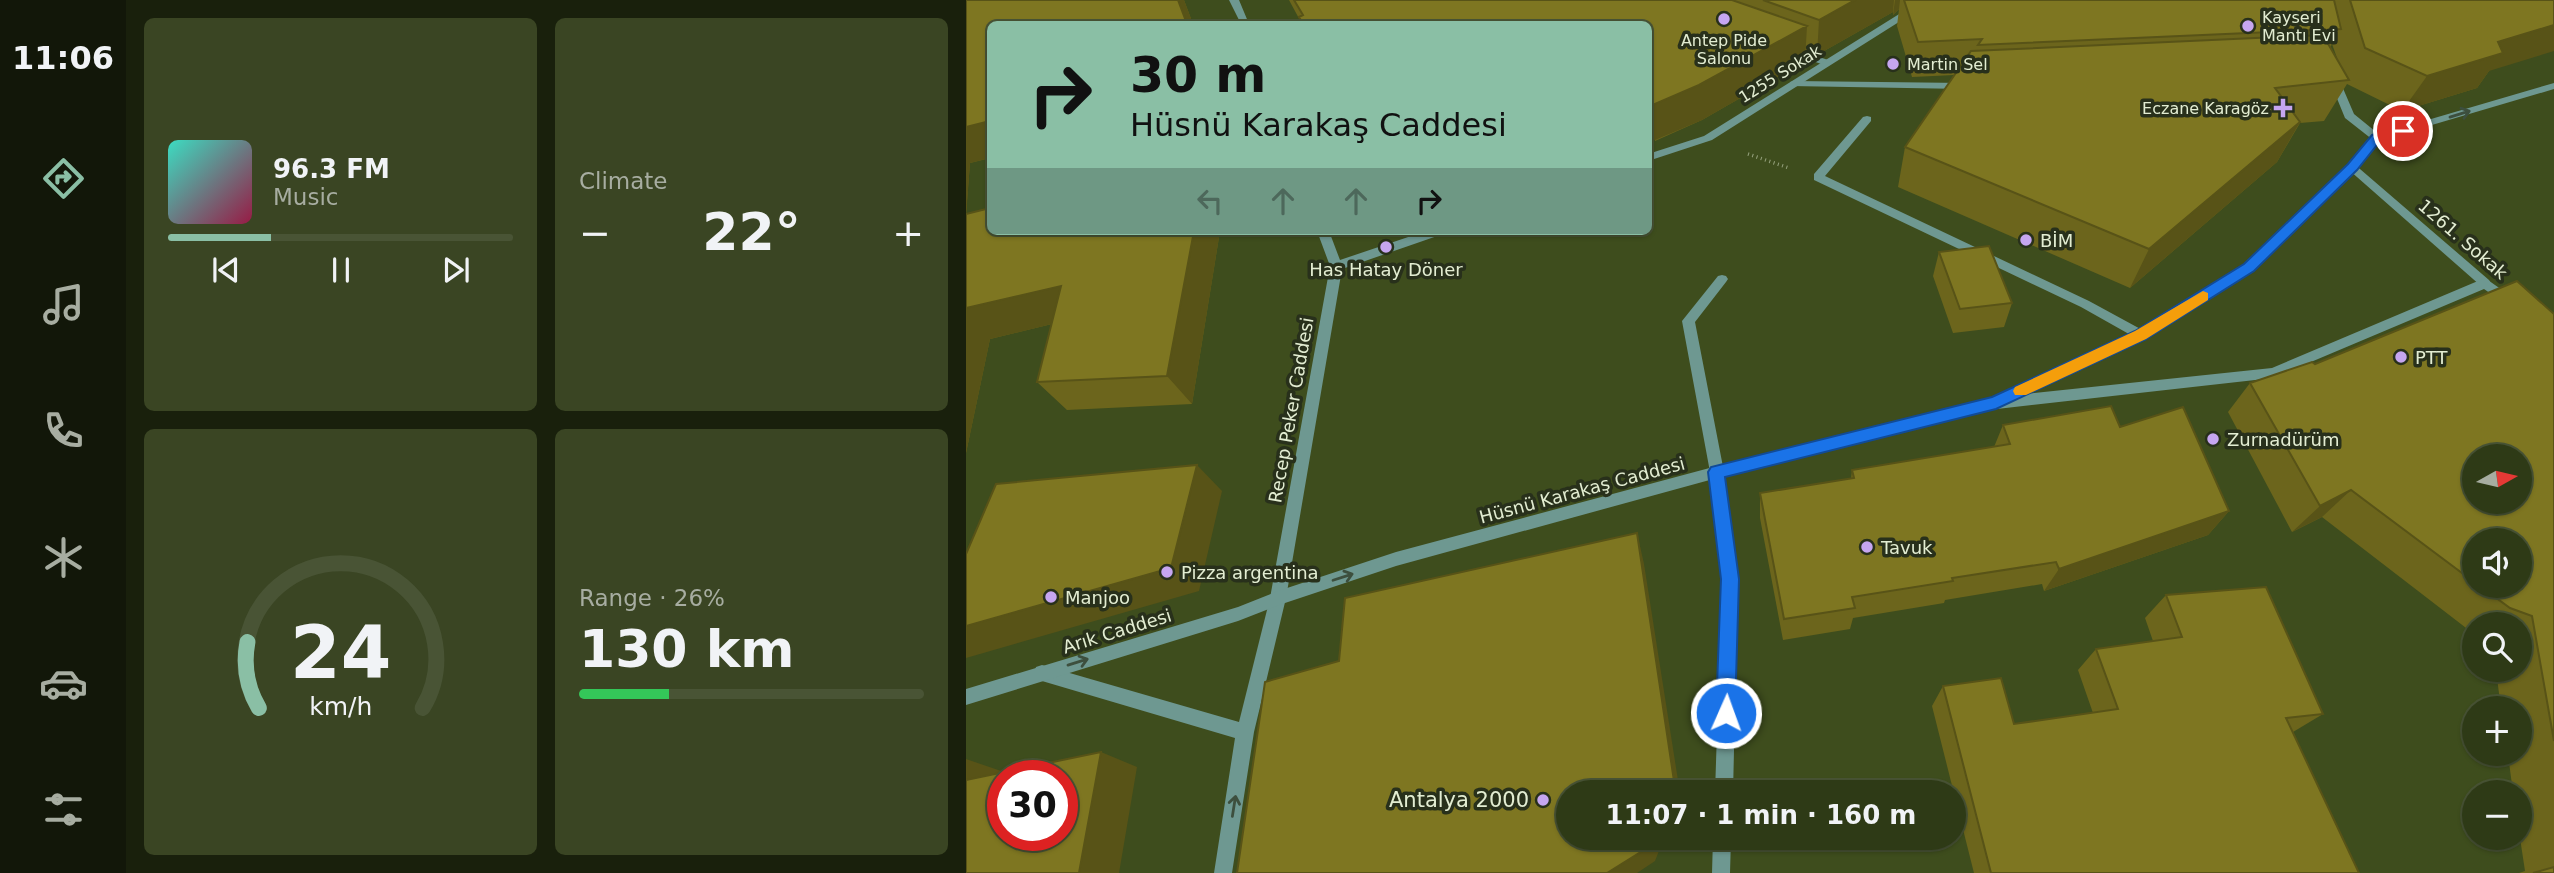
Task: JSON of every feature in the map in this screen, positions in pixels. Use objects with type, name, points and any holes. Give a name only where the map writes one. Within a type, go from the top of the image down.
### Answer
[{"type":"street","points":[[1234,0],[1244,21]]},
{"type":"street","name":"1255 Sokak","points":[[1652,158],[1708,138],[1907,13],[1919,0]]},
{"type":"street","points":[[1777,45],[1828,63]]},
{"type":"street","points":[[2330,69],[2349,116],[2376,138],[2554,86]]},
{"type":"street","points":[[1794,84],[1938,87],[1979,85]]},
{"type":"street","points":[[1867,119],[1818,177],[2085,304],[2141,335]]},
{"type":"street","name":"Hüsnü Karakaş Caddesi","points":[[1278,598],[1396,559],[1717,472],[1996,403],[2141,335],[2249,267],[2353,167],[2376,138]]},
{"type":"street","name":"1261. Sokak","points":[[2353,167],[2485,283],[2525,312]]},
{"type":"street","points":[[1324,235],[1336,266],[1427,235]]},
{"type":"street","name":"Recep Peker Caddesi","points":[[1223,873],[1245,732],[1278,598],[1336,266]]},
{"type":"street","points":[[1722,279],[1688,321],[1717,472],[1730,579],[1724,780]]},
{"type":"street","points":[[1996,403],[2273,373],[2485,283]]},
{"type":"street","name":"Arık Caddesi","points":[[966,697],[1238,614],[1278,598]]},
{"type":"street","points":[[1042,673],[1245,732]]},
{"type":"street","points":[[1721,873],[1722,850]]},
{"type":"path","points":[[1747,154],[1818,177]]},
{"type":"building","points":[[966,0],[1178,0],[1186,21],[987,21],[987,122],[966,127]]},
{"type":"building","points":[[1294,0],[1732,0],[1807,26],[1699,85],[1652,105],[1652,21],[1301,21],[1299,17],[1303,15]]},
{"type":"building","points":[[1763,0],[1855,0],[1819,20]]},
{"type":"building","points":[[1904,0],[2334,0],[2341,29],[2326,30],[2310,22],[2314,30],[1978,45],[1982,39],[1918,42]]},
{"type":"building","points":[[2350,0],[2554,0],[2554,25],[2498,42],[2503,53],[2427,76],[2365,48]]},
{"type":"building","points":[[2323,35],[2349,80],[2275,88],[2300,122],[2149,249],[1905,147],[1971,51]]},
{"type":"building","points":[[987,209],[987,235],[1193,235],[1167,376],[1037,382],[1061,286],[966,308],[966,214]]},
{"type":"building","points":[[1989,246],[2012,303],[1960,309],[1939,252]]},
{"type":"building","points":[[2517,281],[2554,314],[2554,741],[2532,612],[2510,608],[2496,598],[2532,598],[2532,528],[2462,528],[2462,573],[2351,490],[2320,506],[2250,383],[2312,362],[2315,364]]},
{"type":"building","points":[[2111,406],[2120,427],[2183,407],[2229,511],[2059,569],[2056,562],[1952,578],[1953,581],[1852,597],[1855,608],[1784,619],[1760,493],[1854,478],[1852,470],[2010,444],[2003,425]]},
{"type":"building","points":[[1197,465],[1171,568],[966,626],[966,554],[996,484]]},
{"type":"building","points":[[1637,533],[1674,780],[1556,780],[1556,850],[1644,850],[1607,873],[1237,873],[1265,682],[1339,661],[1345,598]]},
{"type":"building","points":[[2266,587],[2323,714],[2286,718],[2359,873],[1991,873],[1943,686],[2001,678],[2014,724],[2118,709],[2096,649],[2182,637],[2166,595]]},
{"type":"building","points":[[1101,752],[1079,873],[966,873],[966,780],[987,776],[987,851],[1078,851],[1078,760],[1062,760]]},
{"type":"building","points":[[2554,867],[2554,873],[2533,873]]},
{"type":"slow traffic","points":[[2021,391],[2141,335],[2203,296]]},
{"type":"place","name":"Antep Pide Salonu","points":[[1724,19]]},
{"type":"place","name":"Kayseri Mantı Evi","points":[[2248,26]]},
{"type":"place","name":"Martin Sel","points":[[1893,64]]},
{"type":"place","name":"Eczane Karagöz","points":[[2283,108]]},
{"type":"place","name":"BİM","points":[[2026,240]]},
{"type":"place","name":"Has Hatay Döner","points":[[1386,247]]},
{"type":"place","name":"PTT","points":[[2401,357]]},
{"type":"place","name":"Zurnadürüm","points":[[2213,439]]},
{"type":"place","name":"Tavuk","points":[[1867,547]]},
{"type":"place","name":"Pizza argentina","points":[[1167,572]]},
{"type":"place","name":"Manjoo","points":[[1051,597]]},
{"type":"place","name":"Antalya 2000","points":[[1543,800]]},
{"type":"route","points":[[1726,713],[1730,579],[1717,472],[1996,403],[2141,335],[2249,267],[2353,167],[2376,138],[2403,131]]}]
